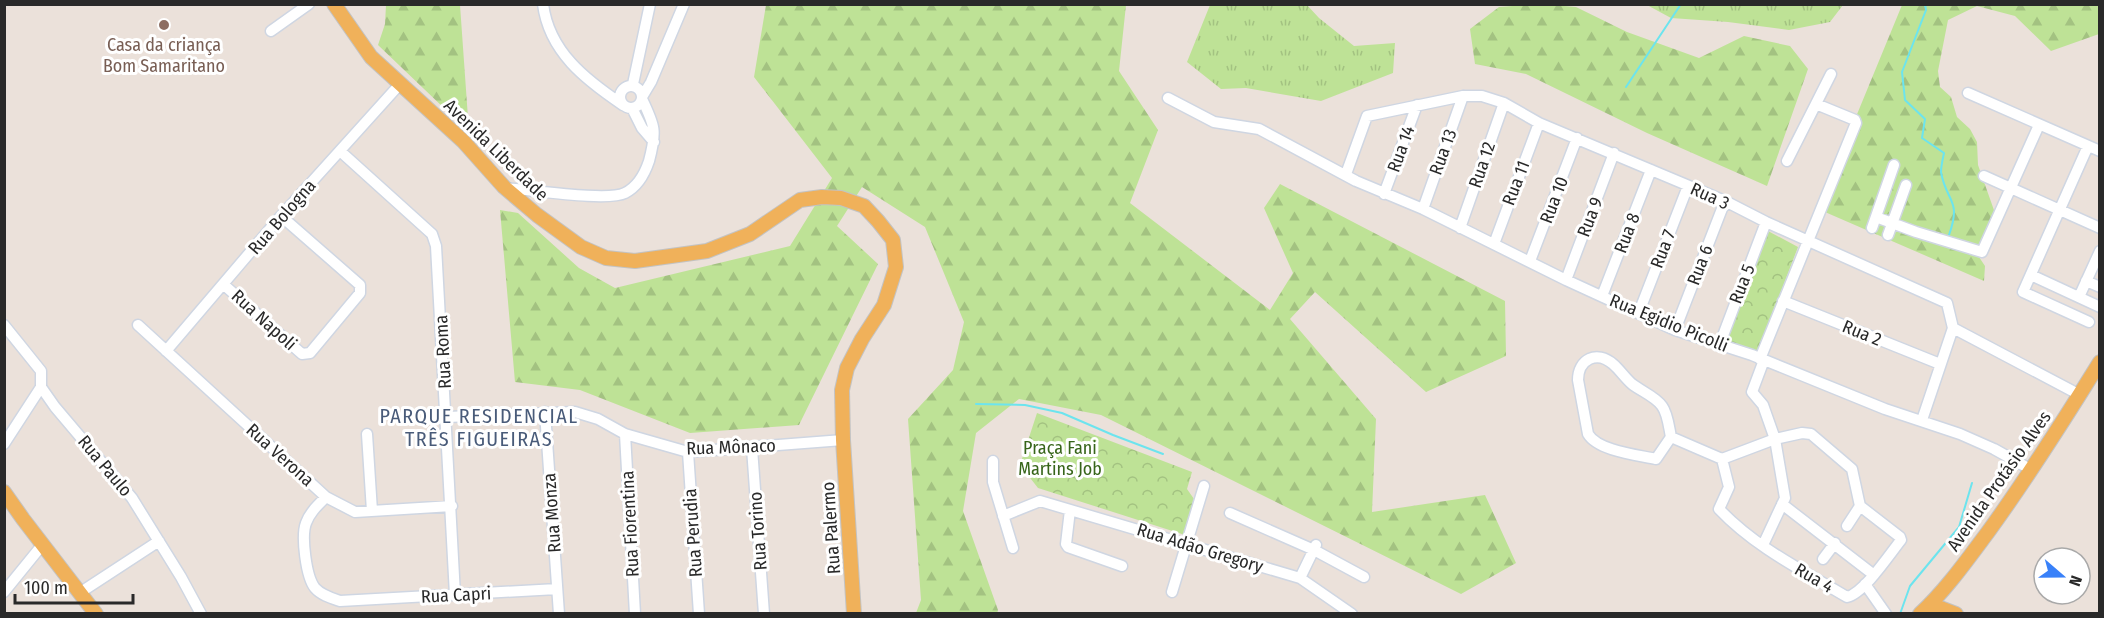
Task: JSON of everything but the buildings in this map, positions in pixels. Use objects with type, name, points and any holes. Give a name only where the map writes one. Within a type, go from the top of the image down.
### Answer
[{"type":"main road","name":"Avenida Liberdade","points":[[334,4],[371,57],[463,141],[504,188],[581,247],[606,258],[635,261],[707,251],[750,234],[801,200],[822,197],[841,198],[864,206],[892,240],[896,267],[884,305],[862,339],[848,368],[842,390],[843,440]]},
{"type":"main road","name":"Avenida Protásio Alves","points":[[1920,614],[1972,554],[2032,470],[2100,362]]},
{"type":"main road","name":"Rua Palermo","points":[[843,440],[855,614]]},
{"type":"main road","points":[[4,492],[81,592],[94,613]]},
{"type":"main road","points":[[1930,604],[1956,614]]},
{"type":"street","points":[[271,31],[309,4]]},
{"type":"street","points":[[543,4],[545,16],[556,43],[572,66],[598,88],[628,107],[639,105],[647,92],[684,4]]},
{"type":"street","points":[[628,88],[650,4]]},
{"type":"street","points":[[639,49],[643,59],[656,67]]},
{"type":"street","points":[[654,142],[620,99],[628,88],[656,67]]},
{"type":"street","points":[[1787,161],[1831,74]]},
{"type":"street","name":"Rua Bologna","points":[[166,351],[281,216],[400,84]]},
{"type":"street","points":[[504,188],[590,197],[624,194],[645,174],[654,142],[654,125],[637,88],[598,88]]},
{"type":"street","points":[[1968,93],[2100,151]]},
{"type":"street","name":"Rua 3","points":[[1346,174],[1367,117],[1463,96],[1482,96],[1504,103],[1539,123],[1725,201],[1808,242],[1947,303],[1953,328]]},
{"type":"street","name":"Rua 13","points":[[1423,209],[1463,96]]},
{"type":"street","name":"Rua Egidio Picolli","points":[[1168,98],[1214,122],[1259,129],[1384,194],[1423,209],[1566,280],[1675,330],[1762,360],[1885,409],[1922,420],[1994,449],[2032,470]]},
{"type":"street","name":"Rua 12","points":[[1460,228],[1504,103]]},
{"type":"street","points":[[1722,459],[1729,487],[1719,509],[1737,528],[1763,545],[1785,498],[1775,439],[1762,403],[1752,392],[1783,301],[1856,123],[1855,120],[1816,104]]},
{"type":"street","name":"Rua 14","points":[[1384,194],[1417,105]]},
{"type":"street","name":"Rua 11","points":[[1494,244],[1539,123]]},
{"type":"street","points":[[1894,165],[1874,222],[1893,223],[1982,252],[2039,124]]},
{"type":"street","name":"Rua 10","points":[[1530,261],[1577,138]]},
{"type":"street","points":[[2088,146],[2023,290],[2025,294],[2089,322]]},
{"type":"street","name":"Rua Roma","points":[[340,151],[435,239],[452,506],[455,596]]},
{"type":"street","name":"Rua 9","points":[[1566,280],[1614,153]]},
{"type":"street","name":"Rua 8","points":[[1602,296],[1651,170]]},
{"type":"street","points":[[1984,176],[2100,228]]},
{"type":"street","points":[[1888,235],[1906,185]]},
{"type":"street","name":"Rua 7","points":[[1639,312],[1688,186]]},
{"type":"street","name":"Rua 6","points":[[1675,330],[1725,201]]},
{"type":"street","name":"Rua Napoli","points":[[223,284],[302,354],[306,355],[360,293],[360,285],[281,216]]},
{"type":"street","name":"Rua 5","points":[[1719,346],[1766,222]]},
{"type":"street","points":[[2079,297],[2100,251]]},
{"type":"street","points":[[2031,275],[2100,307]]},
{"type":"street","points":[[2086,281],[2100,287]]},
{"type":"street","name":"Rua 2","points":[[1783,301],[1940,364]]},
{"type":"street","name":"Rua Paulo","points":[[4,325],[41,371],[43,378],[41,387],[55,407],[132,498],[201,614]]},
{"type":"street","name":"Rua Verona","points":[[138,325],[326,496],[351,512],[452,506]]},
{"type":"street","points":[[1922,420],[1953,328],[2079,395]]},
{"type":"street","points":[[1586,359],[1604,359],[1612,363],[1630,382],[1660,403],[1664,409],[1671,437],[1661,455],[1656,459],[1613,450],[1593,441],[1588,434],[1577,377],[1586,359]]},
{"type":"street","points":[[4,444],[41,387]]},
{"type":"street","name":"Rua Monza","points":[[545,412],[558,614]]},
{"type":"street","name":"Rua Mônaco","points":[[447,417],[576,412],[598,419],[625,434],[688,452],[843,440]]},
{"type":"street","points":[[1671,437],[1722,459],[1775,439],[1802,432],[1811,434],[1852,469],[1860,506],[1901,538],[1865,584],[1886,614]]},
{"type":"street","points":[[367,434],[372,512]]},
{"type":"street","name":"Rua Fiorentina","points":[[625,434],[635,614]]},
{"type":"street","name":"Rua Torino","points":[[752,448],[764,614]]},
{"type":"street","name":"Rua Perudia","points":[[688,452],[699,614]]},
{"type":"street","points":[[993,461],[993,482],[1013,548]]},
{"type":"street","points":[[1172,592],[1204,486]]},
{"type":"street","name":"Rua Capri","points":[[326,496],[311,512],[305,525],[306,558],[314,587],[326,596],[339,601],[557,589]]},
{"type":"street","name":"Rua Adão Gregory","points":[[1003,516],[1040,501],[1300,578],[1352,614]]},
{"type":"street","points":[[1782,504],[1874,575]]},
{"type":"street","points":[[1847,526],[1860,506]]},
{"type":"street","points":[[1070,510],[1066,544],[1068,548],[1122,566]]},
{"type":"street","points":[[1230,513],[1315,547],[1364,577]]},
{"type":"street","points":[[81,592],[159,541]]},
{"type":"street","points":[[1823,559],[1835,543]]},
{"type":"street","points":[[4,592],[43,544]]},
{"type":"street","name":"Rua 4","points":[[1763,545],[1785,562],[1847,597],[1851,597],[1865,584]]},
{"type":"street","points":[[1300,578],[1315,547]]},
{"type":"green space","points":[[1540,4],[1576,7],[1627,32],[1699,58],[1744,36],[1790,46],[1808,69],[1767,186],[1647,133],[1526,74],[1475,64],[1470,29],[1499,7]]},
{"type":"green space","points":[[386,5],[460,5],[469,132],[378,45],[385,24]]},
{"type":"green space","points":[[766,5],[1126,5],[1119,71],[1158,130],[1130,203],[1270,310],[1293,273],[1264,208],[1280,184],[1505,301],[1506,356],[1426,392],[1315,292],[1290,319],[1376,419],[1372,512],[1485,495],[1516,563],[1461,594],[1101,415],[1019,399],[976,433],[963,511],[998,610],[997,614],[916,613],[921,600],[908,419],[953,370],[964,322],[925,227],[862,187],[837,226],[878,264],[799,425],[690,433],[580,390],[515,382],[500,210],[518,213],[579,268],[615,288],[790,246],[832,178],[754,77]]},
{"type":"green space","points":[[1210,5],[1307,5],[1319,18],[1354,46],[1395,43],[1393,73],[1321,101],[1246,88],[1221,89],[1187,62]]},
{"type":"green space","points":[[1647,5],[1843,5],[1830,22],[1789,30],[1671,18]]},
{"type":"green space","points":[[1902,5],[2099,5],[2099,34],[2051,51],[2015,16],[1977,6],[1948,20],[1938,71],[1940,87],[1951,97],[1957,117],[1970,129],[1977,142],[1978,165],[1995,213],[1979,257],[1985,266],[1984,281],[1818,209]]},
{"type":"green space","points":[[1768,231],[1798,247],[1758,352],[1725,343]]},
{"type":"green space","name":"Praça Fani Martins Job","points":[[1037,413],[1192,472],[1187,489],[1194,499],[1185,535],[1038,488],[1020,465]]},
{"type":"waterway","points":[[1626,87],[1681,4]]},
{"type":"waterway","points":[[1925,4],[1926,10],[1902,72],[1905,100],[1925,119],[1922,138],[1944,153],[1941,172],[1954,207],[1953,223],[1949,235]]},
{"type":"waterway","points":[[976,404],[1025,405],[1062,413],[1163,454]]},
{"type":"waterway","points":[[1900,614],[1910,586],[1959,527],[1972,483]]},
{"type":"place","name":"Casa da criança Bom Samaritano","points":[[164,25]]},
{"type":"district","name":"PARQUE RESIDENCIAL TRÊS FIGUEIRAS","points":[[479,428]]}]
